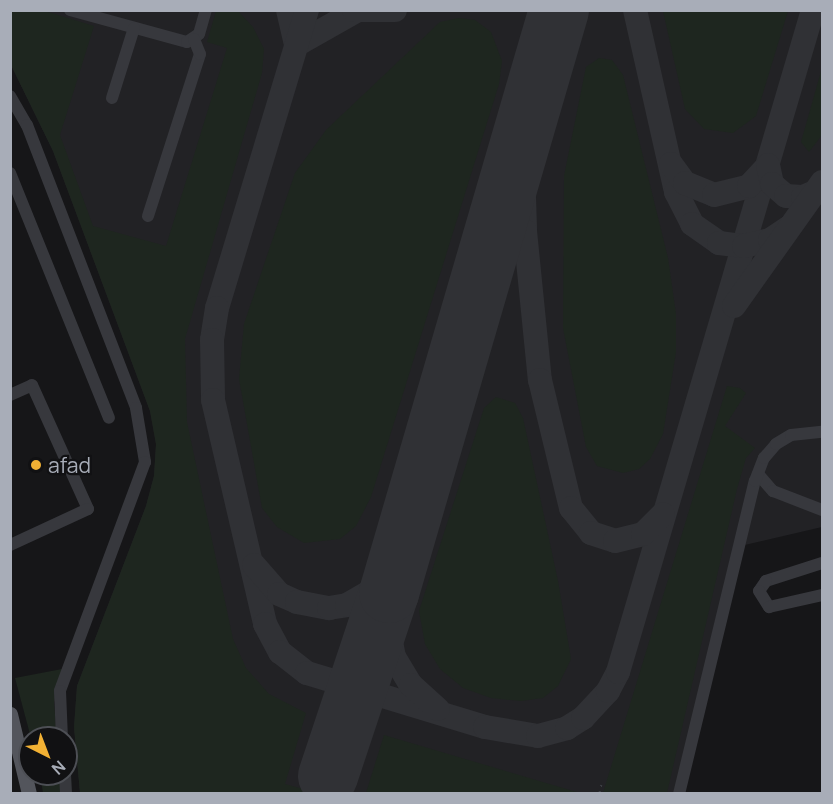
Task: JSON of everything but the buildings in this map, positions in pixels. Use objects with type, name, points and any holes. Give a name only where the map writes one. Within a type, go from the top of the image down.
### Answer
[{"type":"main road","points":[[10,714],[29,794]]},
{"type":"lane","points":[[70,10],[181,42],[194,39]]},
{"type":"lane","points":[[148,216],[200,54],[194,39],[206,10]]},
{"type":"lane","points":[[112,98],[134,28]]},
{"type":"lane","points":[[10,96],[27,124],[136,408],[144,452],[141,480],[60,691],[61,726]]},
{"type":"lane","points":[[10,173],[109,418]]},
{"type":"lane","points":[[10,395],[32,385],[88,509],[10,545]]},
{"type":"lane","points":[[679,794],[734,558],[758,474],[776,444],[791,435],[822,432]]},
{"type":"lane","points":[[758,474],[773,491],[822,510]]},
{"type":"lane","points":[[822,563],[766,581],[759,591],[768,607],[822,595]]},
{"type":"path","points":[[599,794],[602,785]]},
{"type":"shaded area","points":[[10,11],[822,11],[822,527],[736,547],[680,793],[80,793],[78,726],[74,726],[77,686],[146,506],[154,476],[156,444],[150,411],[53,151],[11,65]]},
{"type":"shaded area","points":[[10,11],[45,11],[94,26],[60,135],[93,226],[166,246],[227,48],[207,42],[216,11],[238,11],[253,27],[264,49],[262,73],[185,339],[187,422],[233,639],[246,668],[269,694],[306,713],[285,784],[318,793],[80,793],[78,726],[74,726],[77,686],[146,506],[154,476],[156,444],[150,411],[53,151],[11,65]]},
{"type":"shaded area","points":[[663,11],[788,11],[756,116],[733,133],[704,129],[685,109]]},
{"type":"shaded area","points":[[459,18],[475,20],[491,32],[502,61],[499,84],[371,497],[356,526],[340,539],[304,543],[277,527],[262,508],[239,379],[244,324],[295,173],[326,130],[440,22]]},
{"type":"shaded area","points":[[599,58],[612,60],[623,75],[668,258],[676,314],[676,352],[663,434],[650,459],[639,469],[623,473],[597,466],[586,447],[563,328],[564,176],[586,67]]},
{"type":"shaded area","points":[[822,68],[822,135],[809,152],[801,142]]},
{"type":"shaded area","points":[[727,386],[740,388],[746,393],[725,426],[755,448],[746,458],[737,489],[667,793],[603,793]]},
{"type":"shaded area","points":[[496,397],[515,403],[523,418],[558,581],[571,659],[558,686],[543,698],[521,701],[491,698],[463,688],[440,669],[425,644],[419,611],[484,408]]},
{"type":"shaded area","points":[[62,669],[54,703],[56,726],[28,726],[15,678]]},
{"type":"shaded area","points":[[384,735],[580,793],[366,793]]},
{"type":"shaded area","points":[[42,786],[61,786],[62,793],[43,793]]},
{"type":"taxiway","points":[[288,10],[296,45],[358,10]]},
{"type":"taxiway","points":[[307,10],[217,308],[212,340],[213,400],[265,624],[280,652],[307,673],[485,727],[538,736],[567,728],[583,718],[608,691],[618,672],[813,10]]},
{"type":"taxiway","points":[[354,10],[395,10]]},
{"type":"taxiway","points":[[635,10],[676,192],[692,224],[719,243],[744,246],[770,240],[789,227]]},
{"type":"taxiway","points":[[522,133],[525,231],[540,380],[571,508],[591,533],[615,541],[643,534],[663,514]]},
{"type":"taxiway","points":[[671,164],[685,183],[714,195],[749,186],[767,167]]},
{"type":"taxiway","points":[[768,165],[772,184],[786,196],[803,197],[815,192]]},
{"type":"taxiway","points":[[734,306],[822,182]]},
{"type":"taxiway","points":[[254,565],[279,594],[297,602],[329,608],[347,605],[378,587],[402,549]]},
{"type":"taxiway","points":[[396,568],[386,617],[394,657],[411,685],[438,709]]},
{"type":"runway","points":[[328,776],[389,593],[559,10]]},
{"type":"place","name":"afad","points":[[36,465]]}]
